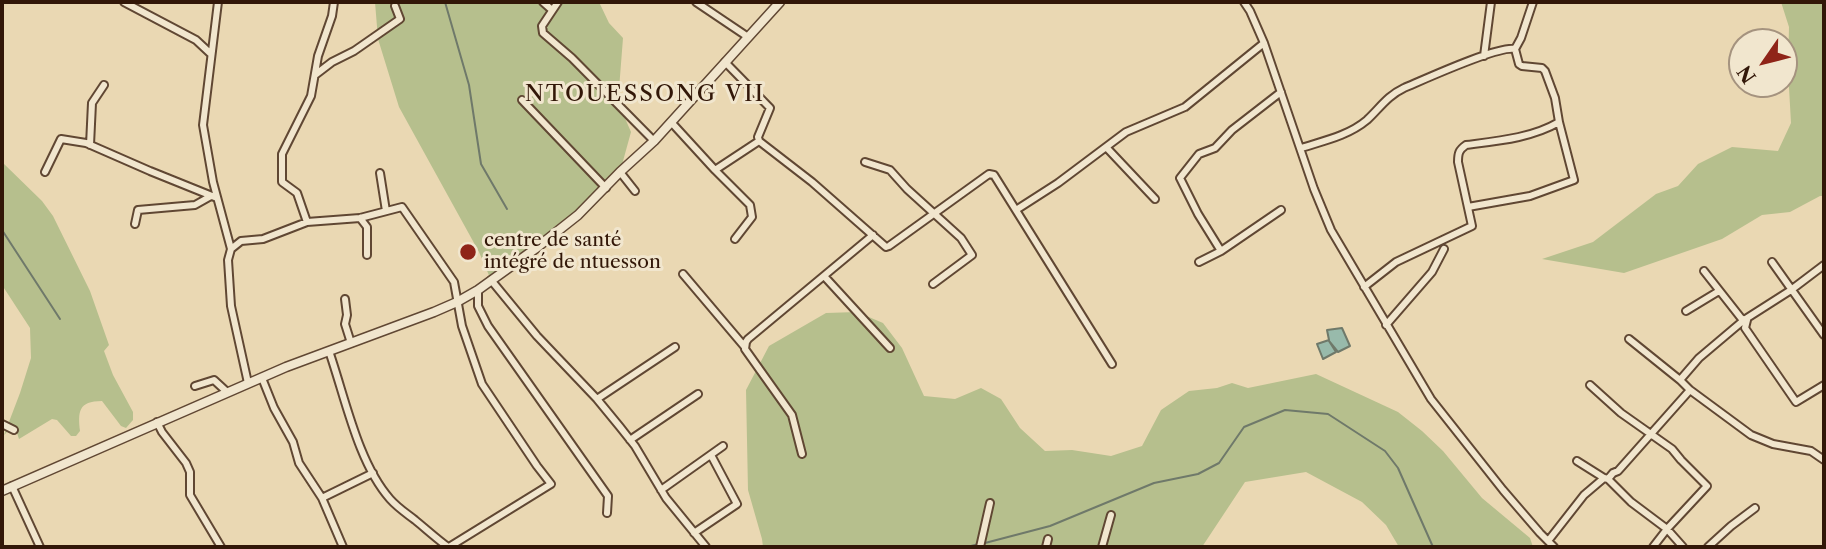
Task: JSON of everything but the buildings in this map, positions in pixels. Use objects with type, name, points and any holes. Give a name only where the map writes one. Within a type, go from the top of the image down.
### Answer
[{"type":"street","points":[[124,2],[196,40],[211,54]]},
{"type":"street","points":[[218,2],[203,125],[214,197],[231,249],[228,260],[230,306],[248,383]]},
{"type":"street","points":[[307,222],[297,193],[282,182],[282,154],[311,96],[318,56],[334,2]]},
{"type":"street","points":[[543,2],[552,10]]},
{"type":"street","points":[[558,2],[542,26],[543,33],[572,58],[654,141]]},
{"type":"street","points":[[696,2],[748,37]]},
{"type":"street","points":[[2,491],[226,392],[457,302],[478,290],[578,215],[654,141],[780,2]]},
{"type":"street","points":[[1244,2],[1264,43],[1325,217],[1364,287],[1431,399],[1503,490],[1555,547]]},
{"type":"street","points":[[1484,56],[1490,2]]},
{"type":"street","points":[[1468,207],[1530,196],[1574,180],[1555,98],[1545,71],[1542,68],[1519,64],[1515,49],[1534,2]]},
{"type":"street","points":[[315,75],[400,19],[395,6]]},
{"type":"street","points":[[1016,210],[1058,183],[1126,132],[1185,107],[1264,43]]},
{"type":"street","points":[[1301,148],[1356,128],[1391,94],[1484,56],[1509,48],[1515,49]]},
{"type":"street","points":[[725,62],[770,108],[758,137],[759,141],[812,182],[883,246],[889,246],[991,174],[994,175],[1112,364]]},
{"type":"street","points":[[90,145],[92,103],[104,85]]},
{"type":"street","points":[[1221,251],[1180,178],[1199,155],[1215,148],[1232,130],[1281,92]]},
{"type":"street","points":[[522,100],[606,188]]},
{"type":"street","points":[[671,122],[750,205],[752,217],[735,239]]},
{"type":"street","points":[[1364,287],[1396,262],[1472,226],[1458,162],[1461,149],[1466,145],[1534,133],[1559,122]]},
{"type":"street","points":[[45,172],[61,139],[90,145],[214,197]]},
{"type":"street","points":[[715,170],[759,141]]},
{"type":"street","points":[[1106,147],[1155,199]]},
{"type":"street","points":[[865,162],[890,170],[961,238],[972,255],[933,284]]},
{"type":"street","points":[[620,172],[635,191]]},
{"type":"street","points":[[380,173],[386,211]]},
{"type":"street","points":[[135,225],[138,209],[195,205],[214,197]]},
{"type":"street","points":[[231,249],[241,241],[263,239],[307,222],[360,218],[402,207],[454,282],[467,343],[482,384],[551,484],[448,547],[400,510],[373,473],[352,423],[329,351]]},
{"type":"street","points":[[1199,262],[1221,251],[1281,210]]},
{"type":"street","points":[[360,218],[367,227],[368,255]]},
{"type":"street","points":[[744,345],[873,235]]},
{"type":"street","points":[[1387,326],[1432,272],[1444,249]]},
{"type":"street","points":[[1772,262],[1824,335]]},
{"type":"street","points":[[1680,380],[1699,358],[1746,320],[1824,265]]},
{"type":"street","points":[[1704,271],[1746,320],[1745,328],[1796,402],[1824,385]]},
{"type":"street","points":[[683,274],[744,345],[792,415],[802,454]]},
{"type":"street","points":[[824,276],[890,348]]},
{"type":"street","points":[[491,280],[537,336],[597,399],[630,440],[662,490],[706,547]]},
{"type":"street","points":[[478,290],[478,306],[488,326],[608,496],[607,513]]},
{"type":"street","points":[[1686,312],[1719,290]]},
{"type":"street","points":[[345,299],[345,324],[351,343]]},
{"type":"street","points":[[1629,339],[1690,390],[1751,435],[1773,444],[1811,451],[1824,460]]},
{"type":"street","points":[[597,399],[675,347]]},
{"type":"street","points":[[262,378],[274,408],[295,446],[299,463],[322,498],[343,547]]},
{"type":"street","points":[[195,386],[214,380],[226,392]]},
{"type":"street","points":[[1590,385],[1621,412],[1672,449],[1707,486],[1653,547]]},
{"type":"street","points":[[1548,541],[1584,495],[1618,471],[1690,390]]},
{"type":"street","points":[[630,440],[698,394]]},
{"type":"street","points":[[158,422],[170,444],[186,463],[190,472],[190,495],[221,547]]},
{"type":"street","points":[[2,424],[14,430]]},
{"type":"street","points":[[662,490],[723,446]]},
{"type":"street","points":[[694,533],[737,505],[711,455]]},
{"type":"street","points":[[1577,461],[1606,478],[1631,502],[1667,529],[1683,547]]},
{"type":"street","points":[[322,498],[373,473]]},
{"type":"street","points":[[12,486],[40,547]]},
{"type":"street","points":[[979,547],[990,503]]},
{"type":"street","points":[[1709,547],[1755,508]]},
{"type":"street","points":[[1102,547],[1111,515]]},
{"type":"street","points":[[1046,547],[1048,539]]},
{"type":"green space","points":[[375,2],[599,2],[609,23],[623,38],[618,102],[631,132],[620,172],[606,188],[491,280],[479,252],[399,107],[378,39]]},
{"type":"green space","points":[[1781,2],[1824,2],[1824,196],[1790,212],[1762,215],[1722,239],[1624,273],[1542,259],[1593,242],[1656,194],[1678,186],[1698,164],[1732,147],[1778,151],[1791,123],[1790,98],[1798,98],[1798,28],[1789,27]]},
{"type":"green space","points":[[2,162],[42,201],[53,216],[90,291],[109,345],[104,351],[113,375],[133,412],[133,420],[126,428],[121,426],[102,401],[88,403],[81,409],[80,431],[76,436],[71,436],[57,420],[52,419],[19,439],[16,430],[10,429],[4,435],[31,358],[30,328],[2,285]]},
{"type":"green space","points":[[857,312],[883,323],[902,348],[924,396],[955,399],[981,388],[1001,399],[1020,428],[1045,451],[1072,450],[1111,456],[1142,446],[1161,410],[1189,391],[1217,388],[1232,383],[1248,388],[1316,374],[1398,412],[1422,431],[1443,451],[1482,498],[1530,538],[1533,547],[1399,547],[1386,525],[1362,502],[1306,472],[1245,482],[1202,547],[763,547],[748,490],[746,390],[769,346],[826,313]]},
{"type":"shaded area","points":[[1342,328],[1350,346],[1338,352],[1329,341],[1336,352],[1323,359],[1317,344],[1329,340],[1327,330]]},
{"type":"waterway","points":[[445,2],[469,85],[481,164],[507,209]]},
{"type":"waterway","points":[[2,230],[60,319]]},
{"type":"waterway","points":[[985,543],[1050,526],[1154,483],[1198,474],[1219,463],[1244,427],[1285,410],[1328,414],[1385,451],[1398,468],[1433,547]]},
{"type":"waterway","points":[[967,547],[979,544]]},
{"type":"place","name":"centre de santé intégré de ntuesson","points":[[468,252]]},
{"type":"district","name":"NTOUESSONG VII","points":[[645,94]]}]
